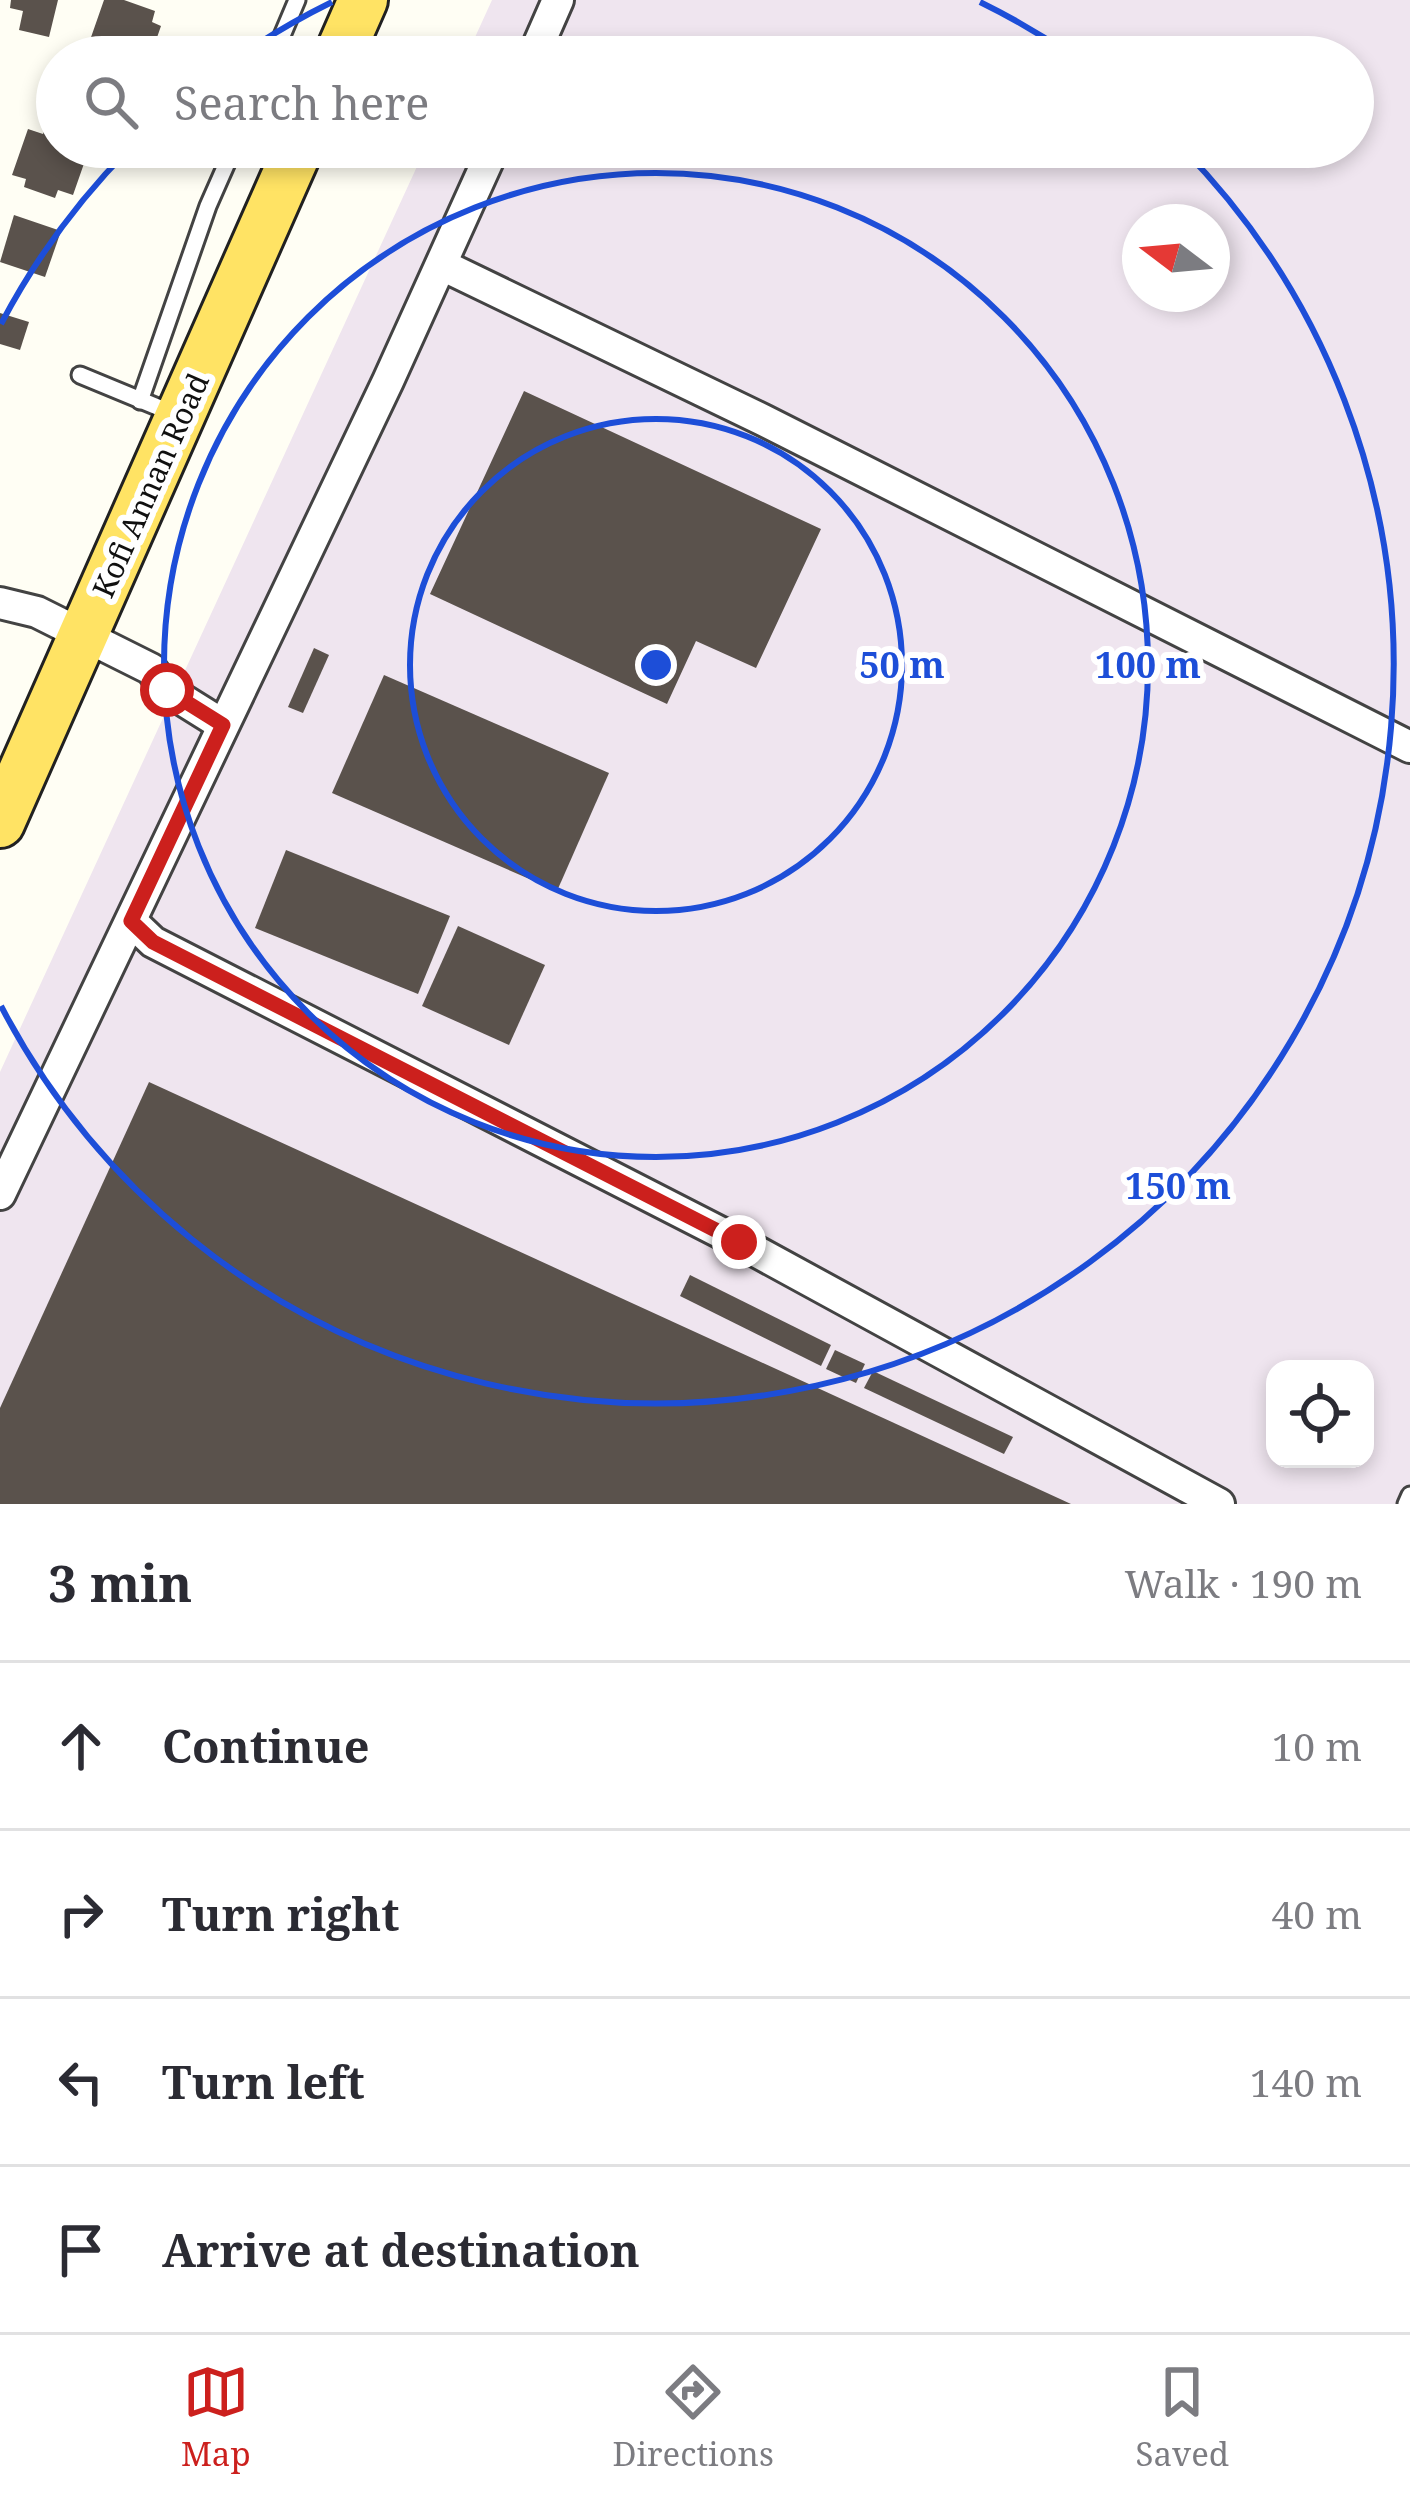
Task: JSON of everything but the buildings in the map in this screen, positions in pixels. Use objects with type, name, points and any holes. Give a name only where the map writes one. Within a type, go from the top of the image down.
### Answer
[{"type":"main road","points":[[347,36],[363,0]]},
{"type":"main road","name":"Kofi Annan Road","points":[[0,823],[84,635],[160,409],[287,168]]},
{"type":"street","points":[[542,36],[558,0]]},
{"type":"street","points":[[0,1194],[485,168]]},
{"type":"street","points":[[442,266],[763,420],[1410,747]]},
{"type":"street","points":[[0,603],[37,612],[151,669],[167,690],[223,725]]},
{"type":"street","points":[[131,921],[153,942],[739,1242],[1219,1504]]},
{"type":"lane","points":[[282,36],[297,0]]},
{"type":"lane","points":[[80,375],[160,409],[208,206],[225,168]]},
{"type":"lane","points":[[1406,1504],[1410,1496]]},
{"type":"shaded area","points":[[492,0],[1410,0],[1410,1504],[0,1504],[0,1072],[416,168],[1374,168],[1374,36],[476,36]]},
{"type":"route","points":[[167,690],[223,725],[131,921],[153,942],[739,1242]]}]
